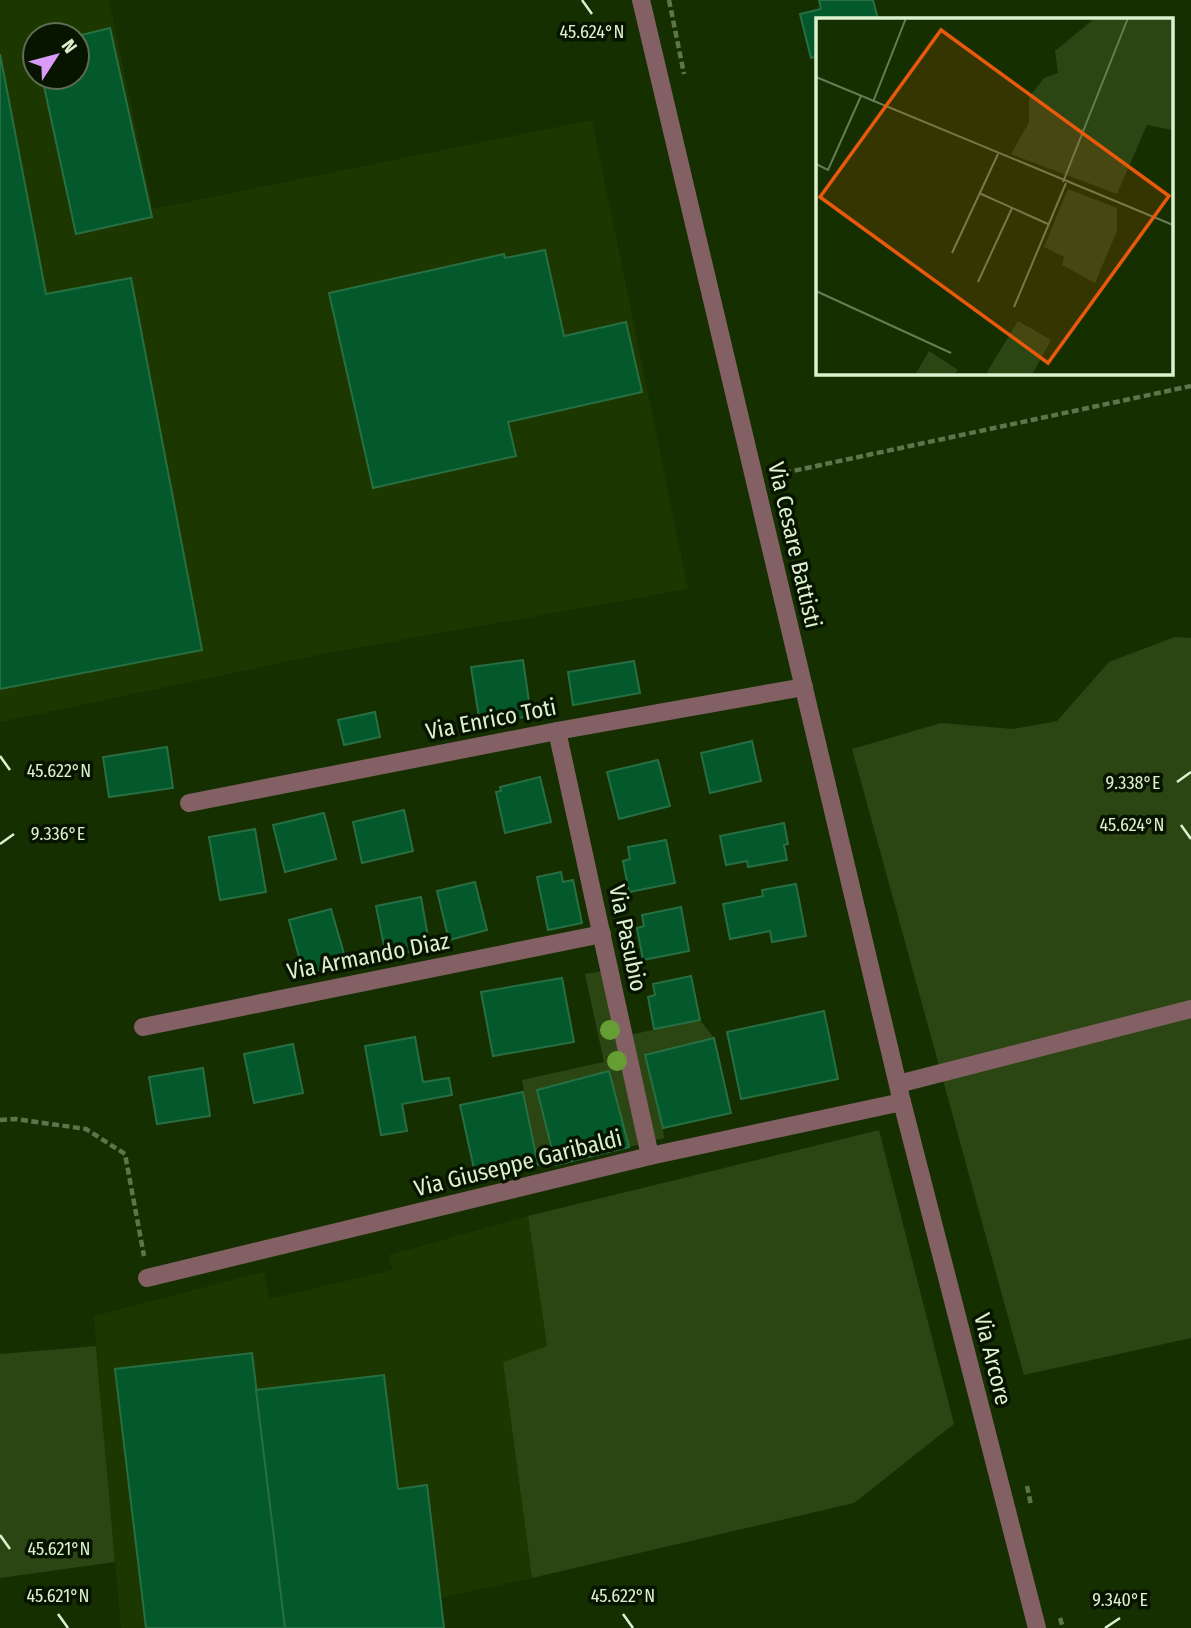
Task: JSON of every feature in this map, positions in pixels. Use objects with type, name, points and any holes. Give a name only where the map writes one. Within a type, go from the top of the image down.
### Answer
[{"type":"street","name":"Via Cesare Battisti","points":[[641,0],[902,1102]]},
{"type":"street","name":"Via Enrico Toti","points":[[188,803],[557,731],[804,687]]},
{"type":"street","name":"Via Pasubio","points":[[557,731],[650,1156]]},
{"type":"street","name":"Via Armando Diaz","points":[[143,1027],[602,934]]},
{"type":"street","points":[[898,1084],[1191,1009]]},
{"type":"street","name":"Via Giuseppe Garibaldi","points":[[148,1278],[650,1156],[902,1102]]},
{"type":"street","name":"Via Arcore","points":[[902,1102],[1037,1628]]},
{"type":"path","points":[[669,0],[687,85]]},
{"type":"path","points":[[754,479],[1191,386]]},
{"type":"path","points":[[0,1120],[16,1119],[86,1129],[125,1154],[148,1278]]},
{"type":"shaded area","points":[[0,0],[109,0],[153,209],[592,120],[688,589],[327,653],[0,722]]},
{"type":"shaded area","points":[[1175,637],[1191,638],[1191,1338],[1024,1375],[852,749],[941,723],[1013,729],[1057,721],[1109,662]]},
{"type":"shaded area","points":[[610,970],[624,1036],[700,1020],[714,1038],[645,1055],[664,1138],[629,1147],[609,1071],[537,1090],[556,1165],[538,1165],[522,1080],[604,1062],[585,974]]},
{"type":"shaded area","points":[[879,1130],[954,1424],[854,1503],[532,1578],[503,1362],[547,1346],[528,1216]]},
{"type":"shaded area","points":[[528,1216],[547,1346],[503,1363],[532,1578],[440,1598],[444,1628],[121,1628],[94,1316],[264,1272],[269,1299],[393,1270],[389,1255]]},
{"type":"shaded area","points":[[96,1346],[115,1562],[0,1578],[0,1354]]},
{"type":"building","points":[[819,0],[873,0],[878,18],[816,18],[816,57],[811,58],[800,14],[821,9]]},
{"type":"building","points":[[110,28],[152,217],[76,234],[45,91],[91,91],[91,33]]},
{"type":"building","points":[[0,54],[46,294],[131,278],[202,650],[0,689]]},
{"type":"building","points":[[545,250],[564,336],[626,322],[642,392],[508,422],[516,456],[373,488],[329,293],[504,254],[505,258]]},
{"type":"building","points":[[523,660],[531,716],[480,724],[471,667]]},
{"type":"building","points":[[634,661],[640,693],[573,705],[568,672]]},
{"type":"building","points":[[375,712],[380,737],[344,745],[338,720]]},
{"type":"building","points":[[752,741],[761,781],[710,793],[701,753]]},
{"type":"building","points":[[167,747],[173,788],[109,797],[103,757]]},
{"type":"building","points":[[658,760],[670,806],[619,819],[607,772]]},
{"type":"building","points":[[540,777],[551,822],[505,833],[496,792],[501,791],[500,787]]},
{"type":"building","points":[[404,810],[413,851],[362,863],[353,822]]},
{"type":"building","points":[[324,813],[336,859],[285,872],[273,825]]},
{"type":"building","points":[[784,823],[788,844],[784,845],[787,860],[748,867],[747,861],[726,865],[720,836]]},
{"type":"building","points":[[255,829],[266,892],[220,900],[209,837]]},
{"type":"building","points":[[666,840],[675,883],[629,892],[623,861],[630,859],[628,847]]},
{"type":"building","points":[[561,872],[563,882],[573,880],[582,923],[548,930],[537,877]]},
{"type":"building","points":[[475,882],[487,930],[449,940],[437,891]]},
{"type":"building","points":[[796,884],[806,936],[772,942],[770,931],[730,939],[723,904],[763,896],[762,890]]},
{"type":"building","points":[[421,897],[430,948],[386,956],[376,906]]},
{"type":"building","points":[[681,907],[689,951],[643,960],[637,928],[644,926],[642,915]]},
{"type":"building","points":[[331,909],[347,964],[304,975],[289,920]]},
{"type":"building","points":[[691,976],[700,1020],[654,1029],[648,997],[655,995],[653,984]]},
{"type":"building","points":[[562,978],[574,1042],[493,1056],[481,992]]},
{"type":"building","points":[[824,1011],[838,1079],[741,1099],[727,1032]]},
{"type":"building","points":[[415,1037],[423,1082],[449,1078],[452,1095],[402,1104],[407,1131],[381,1135],[365,1046]]},
{"type":"building","points":[[714,1038],[731,1113],[663,1128],[645,1055]]},
{"type":"building","points":[[293,1044],[303,1093],[254,1103],[244,1054]]},
{"type":"building","points":[[203,1068],[210,1116],[157,1124],[149,1077]]},
{"type":"building","points":[[609,1071],[629,1147],[556,1165],[537,1090]]},
{"type":"building","points":[[523,1092],[538,1165],[476,1178],[460,1105]]},
{"type":"building","points":[[252,1353],[285,1628],[146,1628],[115,1369]]},
{"type":"building","points":[[384,1375],[398,1489],[427,1485],[444,1628],[285,1628],[256,1390]]}]
